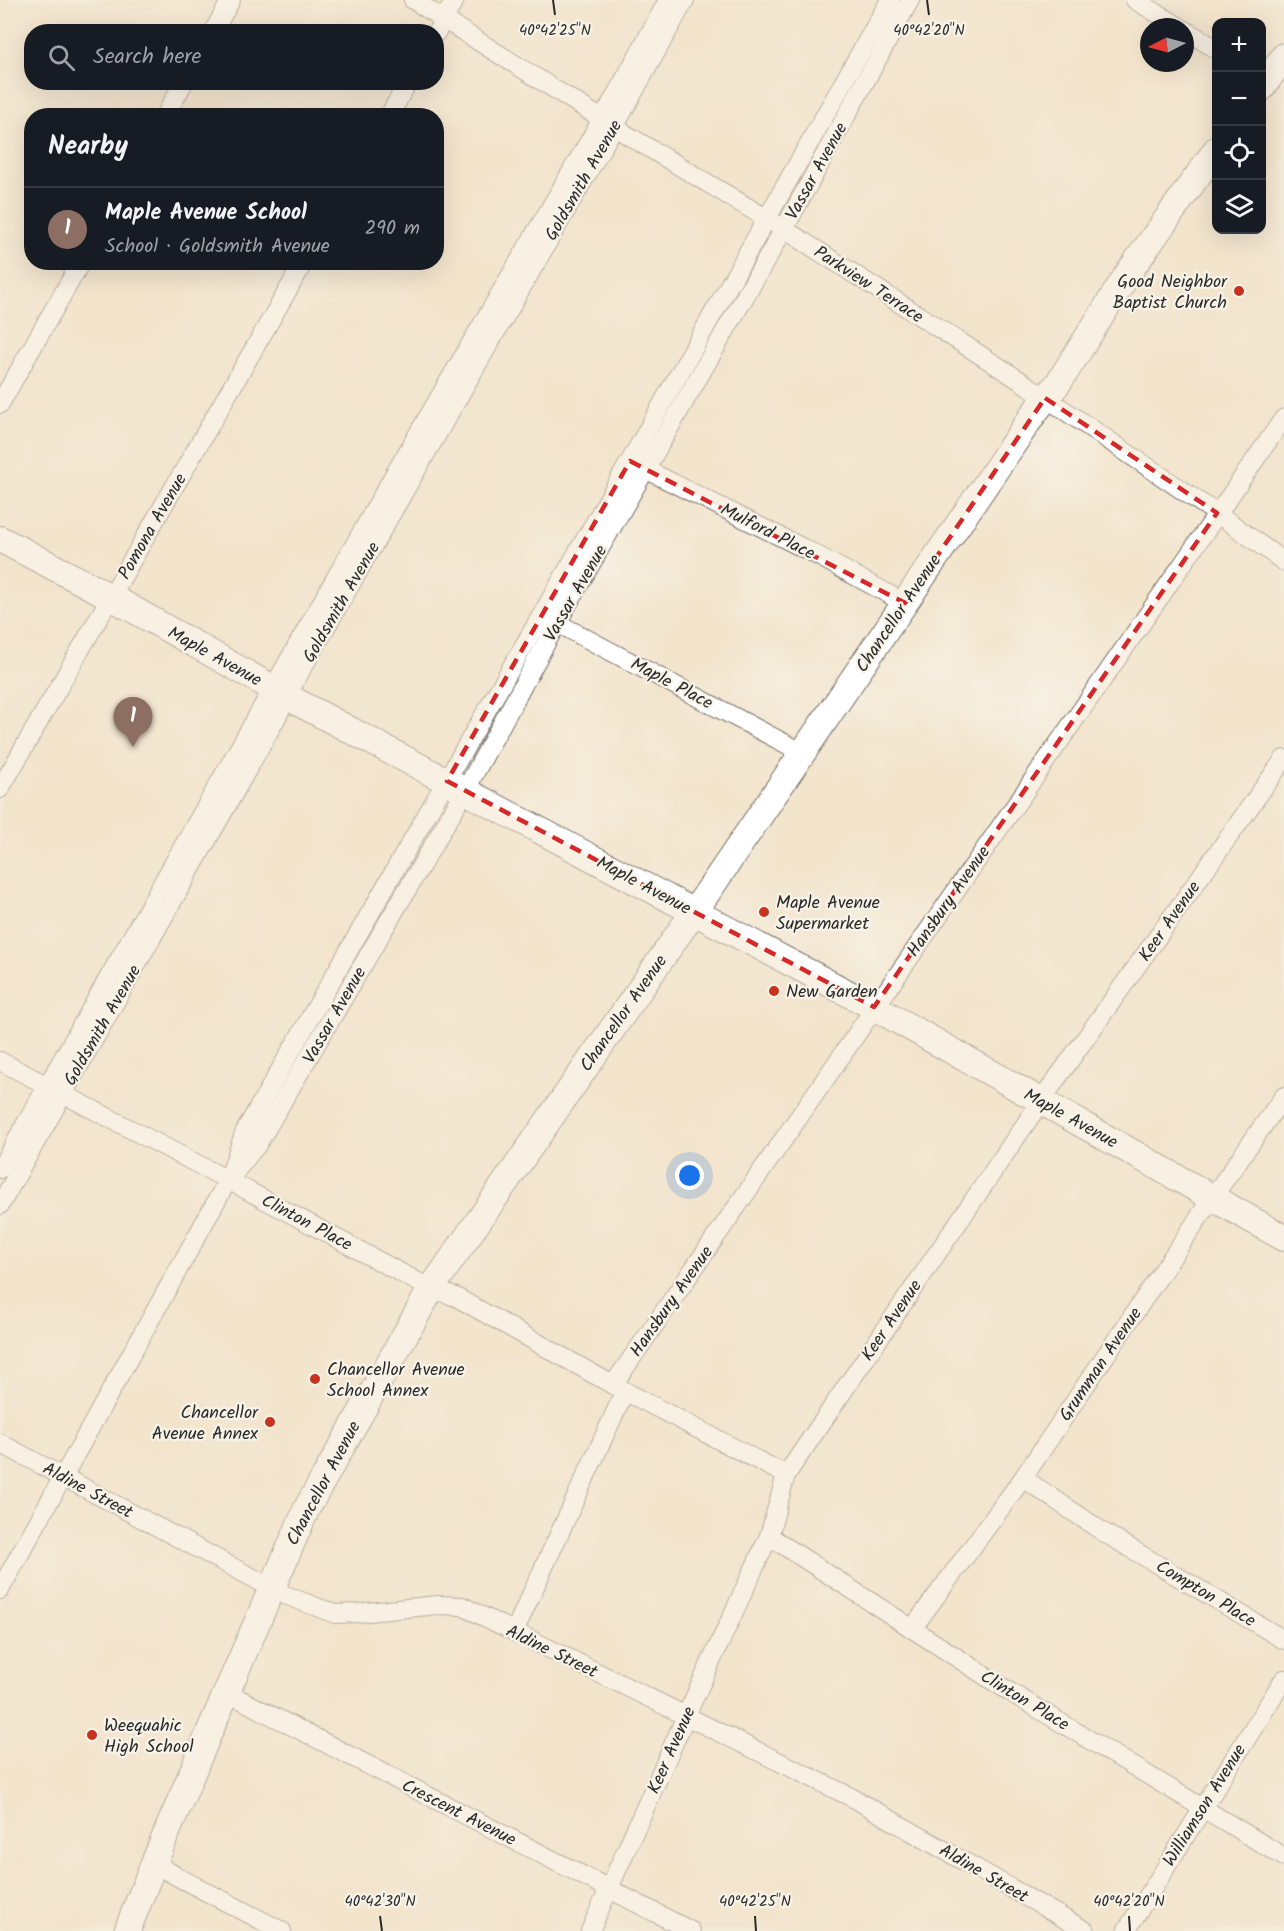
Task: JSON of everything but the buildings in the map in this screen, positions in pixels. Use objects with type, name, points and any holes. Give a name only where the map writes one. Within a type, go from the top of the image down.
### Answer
[{"type":"main road","points":[[1266,77],[1284,56]]},
{"type":"main road","name":"Chancellor Avenue","points":[[127,1931],[226,1692],[307,1508],[431,1288],[694,912],[1059,382],[1129,272],[1212,156]]},
{"type":"main road","name":"Maple Avenue","points":[[0,539],[111,597],[280,693],[874,1007],[1284,1239]]},
{"type":"street","points":[[218,24],[231,0]]},
{"type":"street","name":"Parkview Terrace","points":[[413,0],[438,24]]},
{"type":"street","points":[[441,24],[455,0]]},
{"type":"street","name":"Goldsmith Avenue","points":[[608,123],[668,0]]},
{"type":"street","name":"Goldsmith Avenue","points":[[0,1205],[55,1090],[280,693],[608,123],[685,0]]},
{"type":"street","name":"Vassar Avenue","points":[[0,1590],[228,1180],[245,1131],[334,976],[557,623],[766,219],[890,0]]},
{"type":"street","name":"Vassar Avenue","points":[[228,1180],[257,1145],[351,987],[456,786],[543,611],[638,466],[784,229],[910,0]]},
{"type":"street","points":[[1135,0],[1165,18]]},
{"type":"street","name":"Parkview Terrace","points":[[444,28],[608,123],[784,229],[1067,411],[1217,513],[1284,562]]},
{"type":"street","points":[[1194,36],[1212,47]]},
{"type":"street","points":[[860,54],[876,63]]},
{"type":"street","points":[[169,108],[180,90]]},
{"type":"street","points":[[393,108],[404,90]]},
{"type":"street","points":[[0,404],[76,270]]},
{"type":"street","name":"Pomona Avenue","points":[[0,789],[299,270]]},
{"type":"street","name":"Hansbury Avenue","points":[[513,1632],[619,1388],[874,1007],[1284,418]]},
{"type":"street","name":"Mulford Place","points":[[638,466],[809,551],[905,603]]},
{"type":"street","name":"Maple Place","points":[[543,611],[557,623],[803,753]]},
{"type":"street","name":"Keer Avenue","points":[[590,1931],[769,1536],[786,1475],[1041,1101],[1284,759]]},
{"type":"street","points":[[334,976],[351,987]]},
{"type":"street","name":"Clinton Place","points":[[0,1061],[431,1288],[456,1297],[619,1388],[786,1475]]},
{"type":"street","name":"Goldsmith Avenue","points":[[0,1169],[55,1090]]},
{"type":"street","name":"Grumman Avenue","points":[[912,1629],[1023,1478],[1212,1198],[1284,1096]]},
{"type":"street","name":"Aldine Street","points":[[0,1443],[271,1588],[334,1614],[438,1605],[462,1606],[851,1797],[1086,1931]]},
{"type":"street","name":"Compton Place","points":[[1023,1478],[1070,1511],[1284,1640]]},
{"type":"street","name":"Clinton Place","points":[[769,1536],[1010,1692],[1284,1857]]},
{"type":"street","name":"Williamson Avenue","points":[[1125,1931],[1284,1679]]},
{"type":"street","name":"Crescent Avenue","points":[[226,1692],[691,1931]]},
{"type":"street","points":[[154,1863],[178,1878],[282,1931]]},
{"type":"highlighted area","points":[[1045,398],[1217,513],[874,1007],[447,781],[630,461],[905,603]]},
{"type":"place","name":"Good Neighbor Baptist Church","points":[[1239,291]]},
{"type":"place","name":"Maple Avenue School","points":[[133,747]]},
{"type":"place","name":"Maple Avenue Supermarket","points":[[764,912]]},
{"type":"place","name":"New Garden","points":[[774,991]]},
{"type":"place","name":"Chancellor Avenue School Annex","points":[[315,1379]]},
{"type":"place","name":"Chancellor Avenue Annex","points":[[270,1422]]},
{"type":"place","name":"Weequahic High School","points":[[92,1735]]}]
